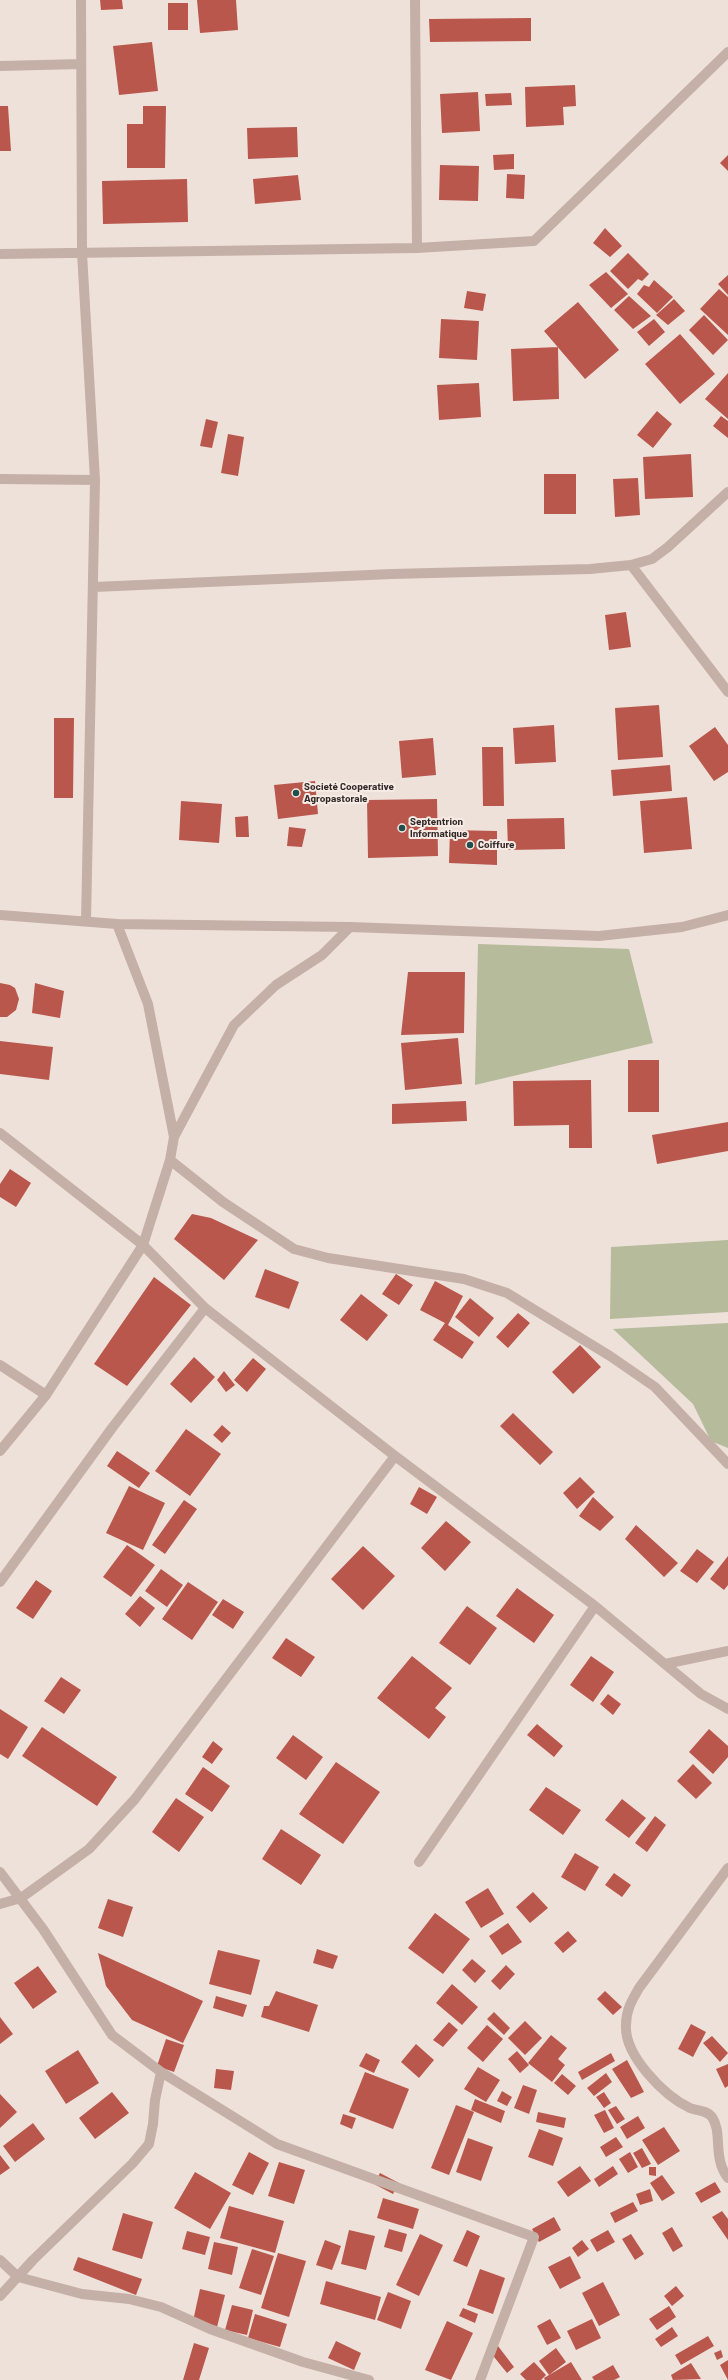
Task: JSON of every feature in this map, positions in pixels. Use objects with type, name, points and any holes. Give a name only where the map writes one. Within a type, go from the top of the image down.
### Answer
[{"type":"street","points":[[81,0],[82,253],[95,480],[86,921]]},
{"type":"street","points":[[415,0],[416,248]]},
{"type":"street","points":[[0,254],[416,248],[534,241],[728,52]]},
{"type":"street","points":[[0,66],[81,64]]},
{"type":"street","points":[[0,479],[95,480]]},
{"type":"street","points":[[94,587],[392,574],[590,569],[631,565],[652,559],[668,547],[728,492]]},
{"type":"street","points":[[631,565],[728,692]]},
{"type":"street","points":[[0,914],[117,924],[350,927],[599,936],[682,927],[728,915]]},
{"type":"street","points":[[117,924],[148,1004],[174,1137]]},
{"type":"street","points":[[0,1451],[46,1395],[143,1245],[170,1160],[174,1137],[234,1025],[276,985],[322,955],[350,927]]},
{"type":"street","points":[[0,1133],[143,1245],[205,1308],[395,1456],[595,1606],[701,1694],[728,1709]]},
{"type":"street","points":[[170,1160],[223,1202],[294,1249],[328,1258],[464,1279],[507,1292],[610,1356],[655,1387],[728,1464]]},
{"type":"street","points":[[0,1582],[112,1428],[205,1308]]},
{"type":"street","points":[[0,1365],[46,1395]]},
{"type":"street","points":[[0,1904],[21,1898],[89,1849],[135,1799],[395,1456]]},
{"type":"street","points":[[419,1862],[595,1606]]},
{"type":"street","points":[[665,1664],[728,1651]]},
{"type":"street","points":[[728,1868],[639,1988],[627,2010],[625,2026],[630,2045],[661,2090],[690,2108],[704,2111],[712,2117],[715,2127],[718,2161],[728,2178]]},
{"type":"street","points":[[0,1872],[21,1898],[112,2036],[161,2072],[277,2144],[534,2237],[480,2380]]},
{"type":"street","points":[[0,2296],[132,2164],[149,2144],[153,2124],[155,2100],[161,2072]]},
{"type":"street","points":[[0,2260],[18,2277],[82,2294],[129,2299],[161,2307],[210,2328],[303,2362],[369,2380]]},
{"type":"green space","points":[[478,944],[629,949],[653,1043],[475,1085]]},
{"type":"green space","points":[[728,1240],[728,1312],[610,1319],[611,1247]]},
{"type":"green space","points":[[728,1323],[728,1448],[711,1441],[693,1404],[613,1329]]},
{"type":"building","points":[[100,0],[122,0],[123,9],[101,10]]},
{"type":"building","points":[[197,0],[236,0],[238,30],[200,33]]},
{"type":"building","points":[[168,3],[188,3],[188,30],[168,30]]},
{"type":"building","points":[[531,18],[531,41],[430,42],[429,19]]},
{"type":"building","points":[[152,42],[158,91],[119,95],[113,46]]},
{"type":"building","points":[[575,85],[576,106],[563,107],[564,125],[526,127],[525,87]]},
{"type":"building","points":[[478,92],[480,131],[442,133],[440,94]]},
{"type":"building","points":[[511,93],[512,105],[486,106],[485,94]]},
{"type":"building","points":[[0,106],[8,106],[11,151],[0,151]]},
{"type":"building","points":[[143,106],[166,106],[165,168],[127,168],[127,124],[143,124]]},
{"type":"building","points":[[297,127],[298,157],[248,159],[247,128]]},
{"type":"building","points":[[514,154],[514,169],[494,170],[493,155]]},
{"type":"building","points":[[728,155],[728,171],[720,163]]},
{"type":"building","points":[[440,165],[479,166],[478,201],[439,200]]},
{"type":"building","points":[[507,174],[525,175],[524,199],[506,198]]},
{"type":"building","points":[[298,175],[301,200],[255,204],[253,179]]},
{"type":"building","points":[[187,179],[188,222],[103,224],[102,181]]},
{"type":"building","points":[[605,228],[622,246],[610,257],[593,243]]},
{"type":"building","points":[[628,253],[649,274],[642,281],[638,279],[628,289],[610,271]]},
{"type":"building","points":[[606,272],[628,294],[611,308],[589,285]]},
{"type":"building","points":[[728,275],[728,295],[718,284]]},
{"type":"building","points":[[654,280],[673,297],[657,313],[637,294],[644,285],[649,287]]},
{"type":"building","points":[[719,289],[728,297],[728,335],[700,309]]},
{"type":"building","points":[[467,291],[486,294],[483,311],[464,308]]},
{"type":"building","points":[[629,296],[651,316],[633,329],[614,310]]},
{"type":"building","points":[[674,299],[685,311],[668,325],[656,315]]},
{"type":"building","points":[[578,302],[619,350],[585,379],[544,331]]},
{"type":"building","points":[[704,315],[728,340],[713,355],[689,330]]},
{"type":"building","points":[[441,319],[479,321],[477,360],[439,358]]},
{"type":"building","points":[[654,319],[665,332],[649,346],[637,332]]},
{"type":"building","points":[[680,334],[715,374],[680,404],[645,364]]},
{"type":"building","points":[[558,347],[559,399],[513,401],[511,349]]},
{"type":"building","points":[[728,373],[728,419],[705,399]]},
{"type":"building","points":[[479,383],[481,417],[439,420],[437,385]]},
{"type":"building","points":[[657,411],[672,424],[653,448],[637,435]]},
{"type":"building","points":[[721,416],[728,421],[728,438],[713,426]]},
{"type":"building","points":[[206,419],[218,422],[212,448],[200,446]]},
{"type":"building","points":[[228,434],[244,437],[238,476],[221,473]]},
{"type":"building","points":[[691,454],[693,497],[645,499],[643,457]]},
{"type":"building","points":[[544,474],[576,474],[576,514],[544,514]]},
{"type":"building","points":[[638,478],[640,515],[615,517],[613,479]]},
{"type":"building","points":[[626,612],[631,647],[609,650],[605,615]]},
{"type":"building","points":[[659,705],[663,757],[618,760],[615,708]]},
{"type":"building","points":[[54,718],[74,718],[73,798],[54,798]]},
{"type":"building","points":[[554,725],[556,762],[515,764],[513,728]]},
{"type":"building","points":[[715,727],[728,745],[728,772],[714,781],[689,746]]},
{"type":"building","points":[[433,738],[436,775],[402,778],[399,741]]},
{"type":"building","points":[[482,747],[503,747],[504,806],[483,806]]},
{"type":"building","points":[[670,765],[672,791],[613,796],[611,770]]},
{"type":"building","points":[[315,781],[318,814],[278,819],[274,785]]},
{"type":"building","points":[[687,797],[692,849],[644,853],[640,801]]},
{"type":"building","name":"Septentrion Informatique","points":[[437,799],[438,856],[368,858],[367,800]]},
{"type":"building","points":[[181,801],[222,804],[219,843],[179,840]]},
{"type":"building","points":[[248,816],[249,837],[236,837],[235,817]]},
{"type":"building","points":[[564,818],[565,849],[508,850],[507,819]]},
{"type":"building","points":[[289,827],[306,829],[302,847],[287,846]]},
{"type":"building","points":[[450,830],[497,831],[497,865],[449,863]]},
{"type":"building","points":[[408,972],[465,972],[464,1033],[401,1035]]},
{"type":"building","points":[[0,983],[10,985],[15,988],[19,999],[16,1010],[7,1017],[0,1017]]},
{"type":"building","points":[[35,983],[64,991],[60,1018],[32,1013]]},
{"type":"building","points":[[458,1038],[462,1084],[405,1090],[401,1043]]},
{"type":"building","points":[[0,1041],[53,1047],[49,1080],[0,1074]]},
{"type":"building","points":[[628,1060],[659,1060],[659,1112],[628,1112]]},
{"type":"building","points":[[591,1080],[592,1148],[569,1148],[569,1125],[514,1126],[513,1081]]},
{"type":"building","points":[[466,1101],[467,1121],[392,1124],[392,1104]]},
{"type":"building","points":[[728,1122],[728,1151],[657,1164],[652,1135]]},
{"type":"building","points":[[10,1169],[31,1183],[16,1207],[0,1197],[0,1184]]},
{"type":"building","points":[[192,1214],[211,1218],[258,1240],[224,1280],[174,1239]]},
{"type":"building","points":[[265,1269],[299,1282],[289,1309],[255,1297]]},
{"type":"building","points":[[396,1274],[413,1285],[399,1305],[382,1294]]},
{"type":"building","points":[[154,1277],[191,1305],[127,1386],[94,1364]]},
{"type":"building","points":[[435,1281],[463,1296],[448,1325],[474,1342],[462,1359],[433,1340],[445,1323],[420,1310]]},
{"type":"building","points":[[361,1294],[388,1315],[367,1341],[340,1320]]},
{"type":"building","points":[[470,1298],[494,1318],[479,1337],[455,1317]]},
{"type":"building","points":[[518,1313],[530,1323],[508,1348],[496,1337]]},
{"type":"building","points":[[580,1345],[601,1367],[573,1394],[552,1372]]},
{"type":"building","points":[[194,1357],[215,1377],[191,1403],[170,1384]]},
{"type":"building","points":[[253,1358],[266,1369],[247,1392],[234,1380]]},
{"type":"building","points":[[224,1371],[235,1385],[226,1392],[217,1380]]},
{"type":"building","points":[[513,1413],[553,1452],[540,1465],[500,1426]]},
{"type":"building","points":[[222,1425],[231,1433],[222,1443],[213,1435]]},
{"type":"building","points":[[186,1429],[221,1454],[190,1496],[155,1471]]},
{"type":"building","points":[[117,1451],[150,1473],[139,1488],[107,1466]]},
{"type":"building","points":[[580,1477],[595,1492],[577,1509],[563,1493]]},
{"type":"building","points":[[129,1486],[165,1503],[143,1550],[106,1533]]},
{"type":"building","points":[[419,1487],[437,1497],[427,1514],[410,1504]]},
{"type":"building","points":[[593,1497],[614,1517],[600,1531],[579,1516]]},
{"type":"building","points":[[184,1500],[197,1509],[165,1554],[152,1545]]},
{"type":"building","points":[[446,1521],[471,1542],[445,1571],[421,1548]]},
{"type":"building","points":[[636,1525],[678,1563],[664,1577],[625,1539]]},
{"type":"building","points":[[127,1545],[155,1565],[131,1597],[103,1577]]},
{"type":"building","points":[[363,1546],[395,1576],[363,1610],[331,1579]]},
{"type":"building","points":[[697,1549],[714,1562],[697,1583],[680,1571]]},
{"type":"building","points":[[728,1556],[728,1585],[724,1590],[710,1579]]},
{"type":"building","points":[[161,1569],[183,1585],[167,1607],[145,1591]]},
{"type":"building","points":[[36,1580],[52,1591],[33,1619],[16,1608]]},
{"type":"building","points":[[188,1582],[218,1602],[192,1640],[162,1619]]},
{"type":"building","points":[[517,1588],[554,1615],[534,1643],[496,1616]]},
{"type":"building","points":[[140,1596],[155,1608],[140,1627],[125,1614]]},
{"type":"building","points":[[223,1599],[244,1612],[233,1629],[212,1615]]},
{"type":"building","points":[[467,1606],[497,1628],[470,1665],[439,1643]]},
{"type":"building","points":[[286,1638],[315,1657],[301,1677],[272,1658]]},
{"type":"building","points":[[412,1656],[452,1688],[435,1708],[446,1717],[429,1739],[377,1698]]},
{"type":"building","points":[[591,1656],[614,1672],[593,1702],[570,1685]]},
{"type":"building","points":[[61,1677],[81,1690],[64,1714],[44,1701]]},
{"type":"building","points":[[608,1694],[621,1704],[613,1715],[600,1704]]},
{"type":"building","points":[[0,1709],[28,1727],[8,1759],[0,1754]]},
{"type":"building","points":[[537,1724],[563,1746],[554,1757],[527,1735]]},
{"type":"building","points":[[42,1727],[117,1777],[97,1806],[22,1756]]},
{"type":"building","points":[[709,1729],[728,1746],[728,1757],[713,1774],[689,1752]]},
{"type":"building","points":[[293,1735],[323,1757],[306,1780],[276,1758]]},
{"type":"building","points":[[213,1741],[223,1749],[212,1764],[202,1757]]},
{"type":"building","points":[[336,1762],[380,1792],[343,1844],[299,1814]]},
{"type":"building","points":[[693,1764],[712,1783],[696,1799],[677,1781]]},
{"type":"building","points":[[203,1767],[230,1786],[212,1812],[185,1794]]},
{"type":"building","points":[[546,1787],[581,1810],[563,1835],[529,1810]]},
{"type":"building","points":[[176,1798],[204,1817],[179,1852],[152,1832]]},
{"type":"building","points":[[622,1799],[646,1818],[629,1838],[605,1820]]},
{"type":"building","points":[[655,1816],[666,1825],[647,1852],[635,1843]]},
{"type":"building","points":[[281,1829],[321,1855],[301,1885],[262,1859]]},
{"type":"building","points":[[575,1853],[599,1867],[585,1891],[561,1877]]},
{"type":"building","points":[[614,1873],[631,1885],[622,1897],[605,1885]]},
{"type":"building","points":[[488,1888],[504,1914],[481,1928],[465,1902]]},
{"type":"building","points":[[533,1892],[548,1908],[530,1923],[516,1907]]},
{"type":"building","points":[[108,1899],[133,1907],[123,1937],[98,1928]]},
{"type":"building","points":[[435,1913],[470,1939],[443,1974],[408,1948]]},
{"type":"building","points":[[508,1923],[522,1942],[502,1955],[489,1936]]},
{"type":"building","points":[[568,1931],[577,1941],[563,1953],[554,1943]]},
{"type":"building","points":[[317,1949],[338,1956],[333,1969],[313,1963]]},
{"type":"building","points":[[218,1950],[260,1960],[251,1995],[209,1984]]},
{"type":"building","points":[[98,1953],[203,2001],[183,2043],[132,2020],[106,1986]]},
{"type":"building","points":[[472,1959],[486,1971],[475,1983],[462,1970]]},
{"type":"building","points":[[506,1965],[515,1974],[500,1990],[491,1981]]},
{"type":"building","points":[[38,1966],[57,1992],[33,2009],[14,1983]]},
{"type":"building","points":[[452,1984],[478,2007],[462,2025],[436,2003]]},
{"type":"building","points":[[276,1991],[318,2005],[309,2032],[261,2017],[264,2006],[269,2006]]},
{"type":"building","points":[[605,1991],[622,2007],[613,2015],[597,1999]]},
{"type":"building","points":[[216,1996],[247,2005],[243,2017],[213,2008]]},
{"type":"building","points":[[494,2012],[510,2028],[504,2035],[487,2019]]},
{"type":"building","points":[[0,2017],[13,2034],[0,2044]]},
{"type":"building","points":[[525,2021],[542,2038],[525,2055],[508,2038]]},
{"type":"building","points":[[449,2022],[458,2030],[443,2047],[433,2040]]},
{"type":"building","points":[[691,2024],[706,2032],[693,2057],[678,2049]]},
{"type":"building","points":[[487,2025],[503,2039],[483,2062],[467,2048]]},
{"type":"building","points":[[551,2035],[567,2048],[558,2059],[565,2065],[552,2082],[528,2063]]},
{"type":"building","points":[[712,2036],[728,2053],[720,2062],[703,2043]]},
{"type":"building","points":[[166,2039],[184,2045],[174,2072],[157,2066]]},
{"type":"building","points":[[416,2044],[434,2060],[419,2078],[401,2062]]},
{"type":"building","points":[[78,2050],[99,2083],[66,2104],[45,2071]]},
{"type":"building","points":[[517,2051],[529,2065],[520,2073],[508,2059]]},
{"type":"building","points":[[366,2053],[380,2060],[374,2073],[359,2066]]},
{"type":"building","points":[[611,2053],[615,2061],[582,2080],[578,2072]]},
{"type":"building","points":[[627,2060],[644,2092],[631,2098],[612,2069]]},
{"type":"building","points":[[728,2064],[728,2086],[725,2088],[716,2069]]},
{"type":"building","points":[[478,2067],[500,2080],[486,2102],[464,2089]]},
{"type":"building","points":[[216,2069],[234,2071],[231,2090],[214,2088]]},
{"type":"building","points":[[365,2072],[409,2089],[393,2129],[349,2112]]},
{"type":"building","points":[[606,2073],[612,2082],[594,2096],[587,2088]]},
{"type":"building","points":[[562,2074],[576,2086],[568,2095],[554,2083]]},
{"type":"building","points":[[523,2085],[537,2090],[529,2114],[514,2108]]},
{"type":"building","points":[[502,2091],[512,2097],[507,2106],[497,2101]]},
{"type":"building","points":[[112,2092],[129,2113],[95,2139],[79,2118]]},
{"type":"building","points":[[604,2092],[611,2103],[604,2108],[596,2097]]},
{"type":"building","points":[[0,2094],[17,2112],[0,2128]]},
{"type":"building","points":[[475,2099],[505,2111],[501,2123],[471,2110]]},
{"type":"building","points":[[456,2105],[474,2112],[449,2175],[431,2168]]},
{"type":"building","points":[[616,2106],[625,2119],[617,2124],[608,2110]]},
{"type":"building","points":[[605,2110],[614,2128],[604,2133],[594,2115]]},
{"type":"building","points":[[538,2112],[566,2118],[564,2128],[536,2122]]},
{"type":"building","points":[[343,2114],[356,2118],[352,2129],[340,2124]]},
{"type":"building","points":[[638,2116],[645,2128],[627,2139],[620,2127]]},
{"type":"building","points":[[33,2123],[45,2139],[15,2162],[3,2146]]},
{"type":"building","points":[[664,2127],[680,2151],[658,2165],[642,2140]]},
{"type":"building","points":[[539,2129],[563,2138],[553,2166],[528,2157]]},
{"type":"building","points":[[616,2137],[623,2147],[606,2157],[600,2147]]},
{"type":"building","points":[[468,2138],[493,2147],[481,2181],[456,2172]]},
{"type":"building","points":[[642,2148],[651,2164],[642,2168],[633,2153]]},
{"type":"building","points":[[249,2152],[269,2163],[253,2195],[232,2185]]},
{"type":"building","points":[[630,2152],[638,2167],[628,2173],[619,2159]]},
{"type":"building","points":[[0,2155],[10,2168],[0,2175]]},
{"type":"building","points":[[279,2162],[305,2170],[294,2204],[268,2196]]},
{"type":"building","points":[[580,2166],[591,2181],[568,2197],[557,2182]]},
{"type":"building","points":[[613,2166],[618,2174],[599,2187],[594,2179]]},
{"type":"building","points":[[649,2167],[656,2167],[656,2176],[649,2175]]},
{"type":"building","points":[[195,2172],[231,2193],[210,2229],[174,2208]]},
{"type":"building","points":[[380,2173],[399,2183],[393,2194],[374,2184]]},
{"type":"building","points":[[662,2175],[675,2193],[662,2201],[650,2183]]},
{"type":"building","points":[[715,2182],[721,2192],[701,2203],[695,2193]]},
{"type":"building","points":[[650,2189],[653,2201],[640,2205],[636,2194]]},
{"type":"building","points":[[383,2198],[419,2209],[413,2229],[377,2218]]},
{"type":"building","points":[[633,2202],[638,2211],[615,2223],[610,2213]]},
{"type":"building","points":[[229,2206],[284,2221],[275,2253],[220,2238]]},
{"type":"building","points":[[722,2211],[728,2219],[728,2240],[712,2217]]},
{"type":"building","points":[[123,2213],[153,2222],[142,2259],[112,2250]]},
{"type":"building","points":[[554,2217],[561,2230],[539,2242],[532,2229]]},
{"type":"building","points":[[672,2227],[683,2246],[673,2252],[662,2233]]},
{"type":"building","points":[[389,2229],[407,2234],[402,2252],[384,2247]]},
{"type":"building","points":[[349,2230],[375,2236],[366,2270],[341,2264]]},
{"type":"building","points":[[467,2230],[480,2236],[467,2267],[453,2261]]},
{"type":"building","points":[[608,2230],[615,2242],[597,2252],[590,2240]]},
{"type":"building","points":[[187,2231],[210,2237],[205,2255],[182,2249]]},
{"type":"building","points":[[420,2234],[443,2245],[419,2296],[396,2285]]},
{"type":"building","points":[[631,2234],[644,2254],[635,2260],[622,2239]]},
{"type":"building","points":[[325,2240],[341,2246],[332,2270],[316,2265]]},
{"type":"building","points":[[582,2240],[589,2249],[578,2257],[572,2248]]},
{"type":"building","points":[[214,2242],[238,2247],[232,2275],[208,2269]]},
{"type":"building","points":[[252,2249],[274,2256],[261,2295],[239,2288]]},
{"type":"building","points":[[278,2253],[306,2261],[289,2317],[261,2308]]},
{"type":"building","points":[[570,2256],[581,2278],[560,2289],[548,2267]]},
{"type":"building","points":[[78,2257],[142,2279],[136,2295],[73,2270]]},
{"type":"building","points":[[480,2269],[505,2278],[493,2314],[467,2305]]},
{"type":"building","points":[[326,2281],[381,2297],[375,2320],[320,2304]]},
{"type":"building","points":[[603,2282],[620,2315],[599,2326],[582,2293]]},
{"type":"building","points":[[676,2286],[684,2296],[672,2306],[664,2296]]},
{"type":"building","points":[[200,2289],[225,2295],[217,2327],[193,2321]]},
{"type":"building","points":[[388,2292],[411,2301],[401,2329],[377,2320]]},
{"type":"building","points":[[232,2305],[253,2310],[247,2335],[225,2330]]},
{"type":"building","points":[[669,2306],[676,2317],[657,2330],[649,2319]]},
{"type":"building","points":[[463,2308],[478,2314],[475,2323],[459,2316]]},
{"type":"building","points":[[255,2314],[287,2324],[280,2347],[248,2338]]},
{"type":"building","points":[[550,2319],[561,2338],[547,2345],[537,2326]]},
{"type":"building","points":[[592,2319],[601,2338],[576,2350],[567,2331]]},
{"type":"building","points":[[447,2321],[473,2333],[451,2380],[425,2370]]},
{"type":"building","points":[[672,2327],[678,2336],[661,2347],[655,2339]]},
{"type":"building","points":[[708,2336],[714,2346],[681,2365],[675,2355]]},
{"type":"building","points":[[336,2341],[361,2353],[354,2370],[328,2358]]},
{"type":"building","points":[[194,2343],[209,2348],[199,2380],[183,2380]]},
{"type":"building","points":[[498,2346],[514,2367],[507,2373],[490,2352]]},
{"type":"building","points":[[556,2348],[566,2362],[549,2375],[539,2361]]},
{"type":"building","points":[[721,2350],[723,2357],[717,2360],[714,2353]]},
{"type":"building","points":[[728,2360],[728,2380],[720,2365]]},
{"type":"building","points":[[534,2362],[546,2375],[541,2380],[526,2380],[520,2374]]},
{"type":"building","points":[[571,2362],[582,2380],[545,2380],[544,2378]]},
{"type":"building","points":[[691,2363],[701,2379],[673,2380],[671,2375]]},
{"type":"building","points":[[613,2365],[620,2377],[614,2380],[594,2380],[592,2377]]},
{"type":"place","name":"Societé Cooperative Agropastorale","points":[[296,793]]},
{"type":"place","name":"Septentrion Informatique","points":[[402,828]]},
{"type":"place","name":"Coiffure","points":[[470,845]]}]
